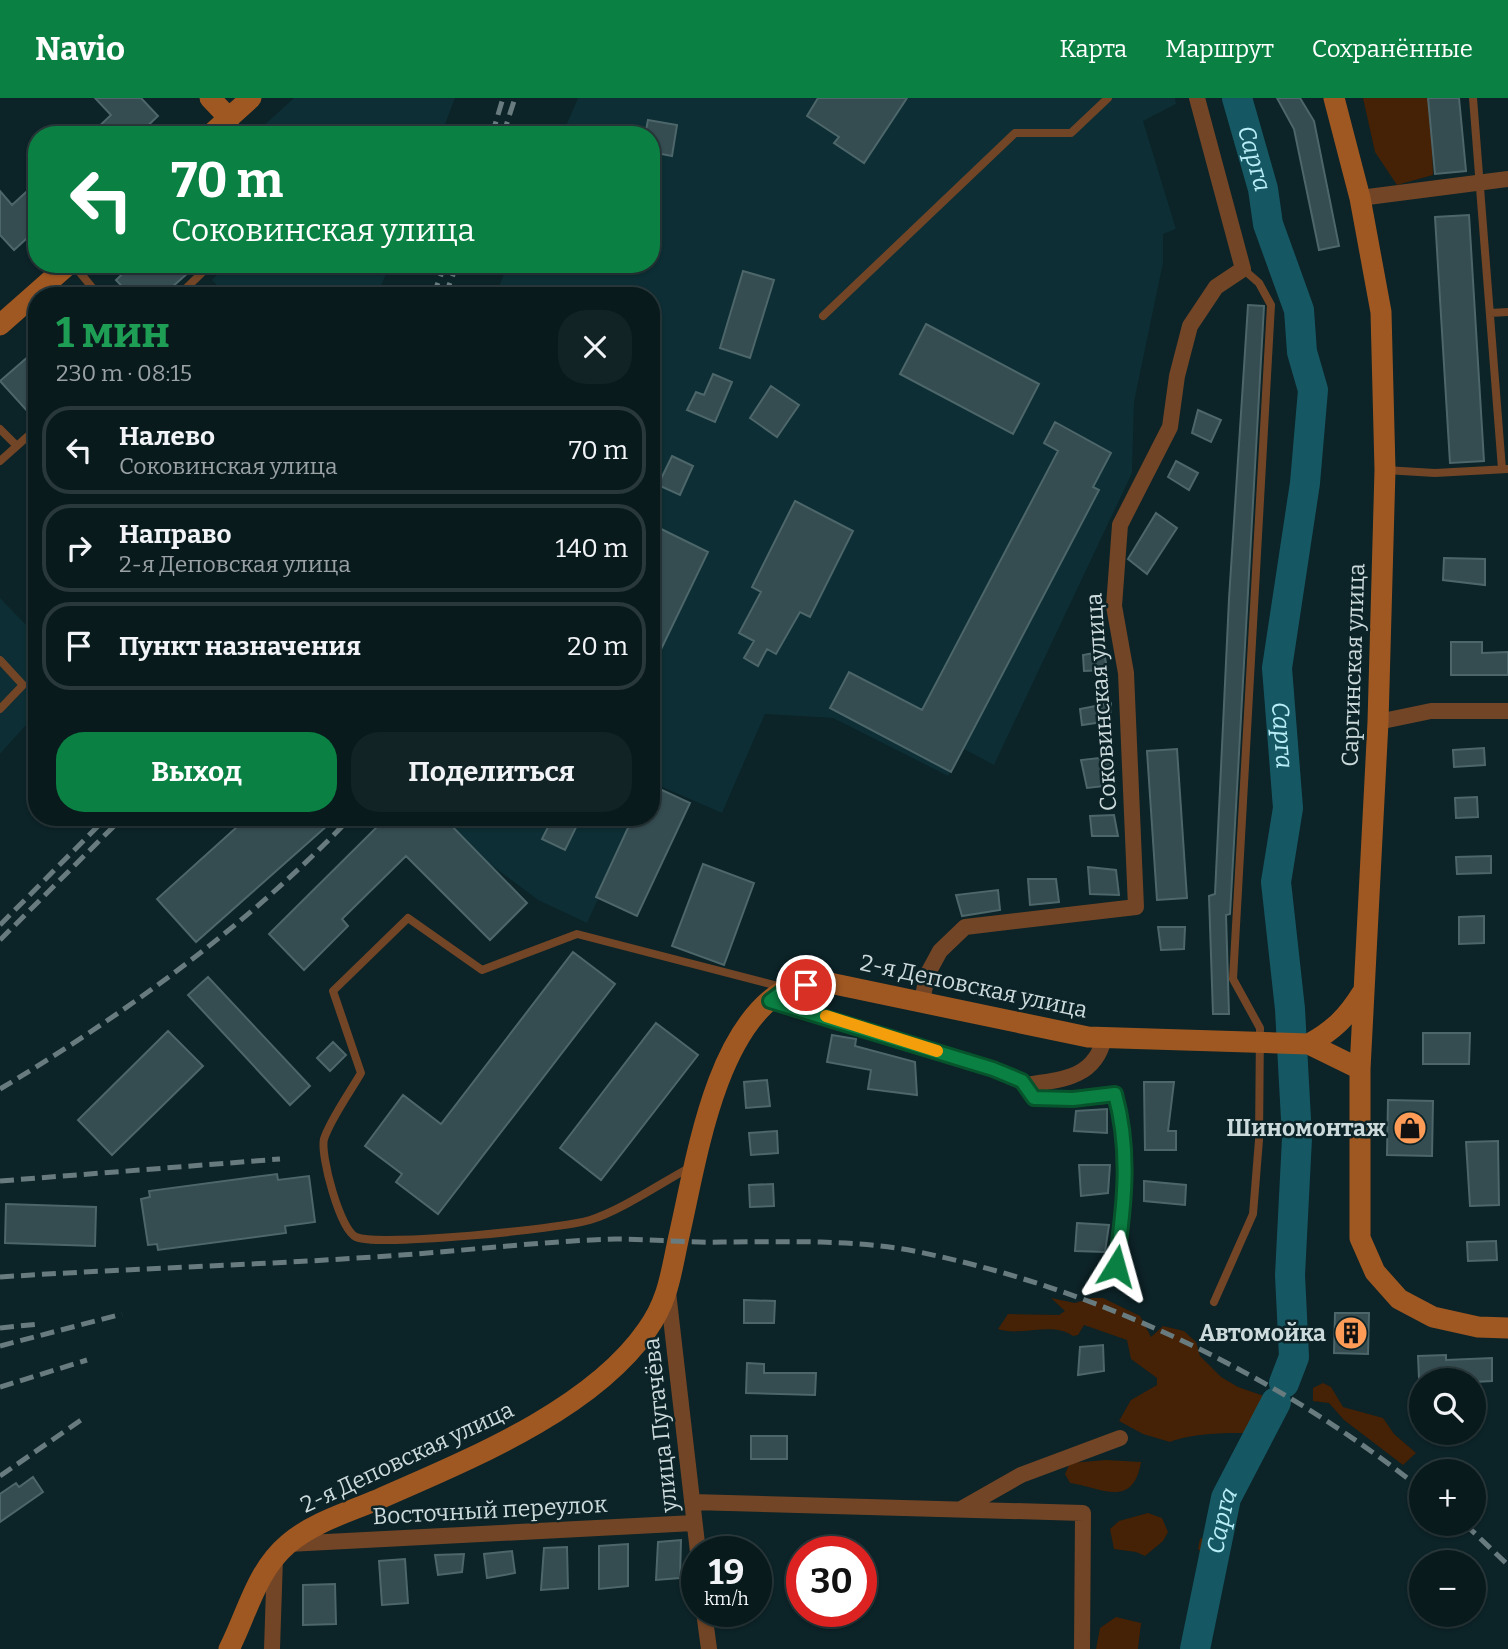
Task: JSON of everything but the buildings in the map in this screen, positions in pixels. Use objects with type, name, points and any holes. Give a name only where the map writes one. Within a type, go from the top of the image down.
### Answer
[{"type":"street","points":[[210,98],[229,118]]},
{"type":"street","points":[[220,126],[251,98]]},
{"type":"street","points":[[1198,98],[1242,269]]},
{"type":"street","name":"Саргинская улица","points":[[1334,98],[1360,198],[1381,312],[1385,470],[1378,722],[1360,1069],[1360,1238],[1375,1272],[1399,1299],[1433,1317],[1478,1327],[1508,1328]]},
{"type":"street","points":[[1360,198],[1508,179]]},
{"type":"street","name":"Соковинская улица","points":[[922,1002],[927,975],[940,951],[965,928],[1136,907],[1126,673],[1114,606],[1120,525],[1170,427],[1177,376],[1190,326],[1216,287],[1242,269]]},
{"type":"street","points":[[44,287],[61,273]]},
{"type":"street","points":[[0,325],[28,301]]},
{"type":"street","points":[[1378,722],[1431,711],[1508,711]]},
{"type":"street","name":"2-я Деповская улица","points":[[229,1649],[266,1568],[282,1551],[321,1524],[473,1458],[528,1430],[574,1399],[615,1365],[647,1331],[668,1292],[695,1165],[731,1052],[758,1009],[778,995],[825,982],[1088,1037],[1309,1044]]},
{"type":"street","points":[[1309,1044],[1334,1030],[1348,1016],[1363,991]]},
{"type":"street","points":[[778,995],[993,1069],[1024,1085],[1034,1098],[1073,1099],[1115,1094],[1125,1130],[1124,1207],[1116,1266]]},
{"type":"street","points":[[1024,1085],[1079,1075],[1100,1055],[1104,1038]]},
{"type":"street","points":[[1309,1044],[1360,1069]]},
{"type":"street","name":"улица Пугачёва","points":[[668,1292],[696,1536]]},
{"type":"street","points":[[961,1509],[1021,1475],[1120,1438]]},
{"type":"street","points":[[692,1502],[1083,1513],[1082,1649]]},
{"type":"street","name":"Восточный переулок","points":[[282,1551],[694,1522]]},
{"type":"street","points":[[272,1649],[282,1551]]},
{"type":"street","points":[[706,1627],[709,1649]]},
{"type":"lane","points":[[823,316],[1015,133],[1071,133],[1108,98]]},
{"type":"lane","points":[[1385,470],[1435,472],[1505,469],[1473,98]]},
{"type":"lane","points":[[229,118],[236,126]]},
{"type":"lane","points":[[1214,1302],[1253,1214],[1268,1042],[1233,979],[1271,305],[1259,283],[1242,269]]},
{"type":"lane","points":[[79,273],[91,287]]},
{"type":"lane","points":[[187,287],[202,273]]},
{"type":"lane","points":[[1490,313],[1508,312]]},
{"type":"lane","points":[[0,429],[17,446]]},
{"type":"lane","points":[[0,461],[28,436]]},
{"type":"lane","points":[[0,660],[23,685],[0,709]]},
{"type":"lane","points":[[695,1165],[591,1220],[542,1229],[441,1238],[358,1239],[346,1230],[336,1207],[324,1140],[360,1073],[333,990],[408,918],[482,970],[577,934],[778,995]]},
{"type":"shaded area","points":[[294,98],[455,98],[444,126],[263,126]]},
{"type":"shaded area","points":[[578,98],[1175,98],[1176,104],[1143,121],[1176,229],[1163,234],[1163,263],[1134,402],[1132,473],[994,765],[962,748],[948,776],[833,718],[765,714],[722,813],[660,786],[660,287],[499,287],[504,273],[660,273],[660,126],[566,126]]},
{"type":"shaded area","points":[[1363,98],[1430,98],[1433,175],[1397,185],[1375,152]]},
{"type":"shaded area","points":[[219,273],[386,273],[381,287],[219,287],[212,280]]},
{"type":"shaded area","points":[[0,598],[28,627],[28,723],[0,754]]},
{"type":"shaded area","points":[[439,826],[632,826],[587,923],[538,900]]},
{"type":"shaded area","points":[[1051,1298],[1075,1303],[1091,1298],[1103,1298],[1140,1316],[1151,1337],[1163,1326],[1184,1331],[1196,1342],[1200,1356],[1221,1377],[1238,1387],[1273,1399],[1277,1407],[1265,1434],[1204,1435],[1170,1442],[1143,1434],[1119,1421],[1131,1400],[1157,1385],[1157,1378],[1131,1359],[1127,1340],[1084,1325],[1078,1335],[1073,1336],[1046,1329],[998,1329],[1008,1314],[1059,1315],[1065,1311]]},
{"type":"shaded area","points":[[1323,1383],[1331,1387],[1343,1407],[1383,1418],[1394,1434],[1416,1453],[1403,1465],[1344,1420],[1329,1403],[1313,1401],[1313,1388]]},
{"type":"shaded area","points":[[1106,1460],[1141,1462],[1131,1486],[1123,1491],[1104,1491],[1070,1483],[1065,1474],[1070,1463]]},
{"type":"shaded area","points":[[1148,1513],[1162,1518],[1168,1532],[1163,1541],[1145,1556],[1114,1549],[1110,1529],[1119,1521]]},
{"type":"shaded area","points":[[1212,1534],[1223,1541],[1221,1553],[1205,1554],[1198,1549],[1200,1539]]},
{"type":"shaded area","points":[[1116,1617],[1141,1623],[1138,1649],[1096,1649],[1100,1628]]},
{"type":"waterway","name":"Сарга","points":[[1237,98],[1263,189],[1268,224],[1299,310],[1302,352],[1313,390],[1305,483],[1277,668],[1288,808],[1276,882],[1290,1009],[1297,1138],[1290,1275],[1294,1357],[1284,1383]]},
{"type":"waterway","name":"Сарга","points":[[1195,1649],[1226,1498],[1276,1402]]},
{"type":"railway","points":[[495,126],[503,98]]},
{"type":"railway","points":[[506,126],[515,98]]},
{"type":"railway","points":[[436,287],[442,273]]},
{"type":"railway","points":[[448,287],[454,273]]},
{"type":"railway","points":[[0,925],[98,826]]},
{"type":"railway","points":[[0,940],[114,826]]},
{"type":"railway","points":[[0,1089],[93,1030],[184,965],[271,894],[342,826]]},
{"type":"railway","points":[[0,1181],[280,1159]]},
{"type":"railway","points":[[0,1277],[351,1258],[616,1239],[818,1242],[890,1247],[982,1267],[1049,1287],[1181,1340],[1307,1408],[1409,1480]]},
{"type":"railway","points":[[0,1346],[122,1314]]},
{"type":"railway","points":[[0,1328],[39,1324]]},
{"type":"railway","points":[[0,1387],[87,1360]]},
{"type":"railway","points":[[0,1476],[84,1418]]},
{"type":"railway","points":[[1478,1536],[1508,1565]]},
{"type":"slow traffic","points":[[826,1016],[937,1051]]},
{"type":"place","name":"Шиномонтаж","points":[[1410,1128]]},
{"type":"place","name":"Автомойка","points":[[1351,1333]]},
{"type":"route","points":[[806,985],[786,989],[770,1001],[837,1019],[993,1069],[1022,1081],[1034,1098],[1073,1099],[1115,1094],[1125,1130],[1124,1207],[1116,1266]]}]
